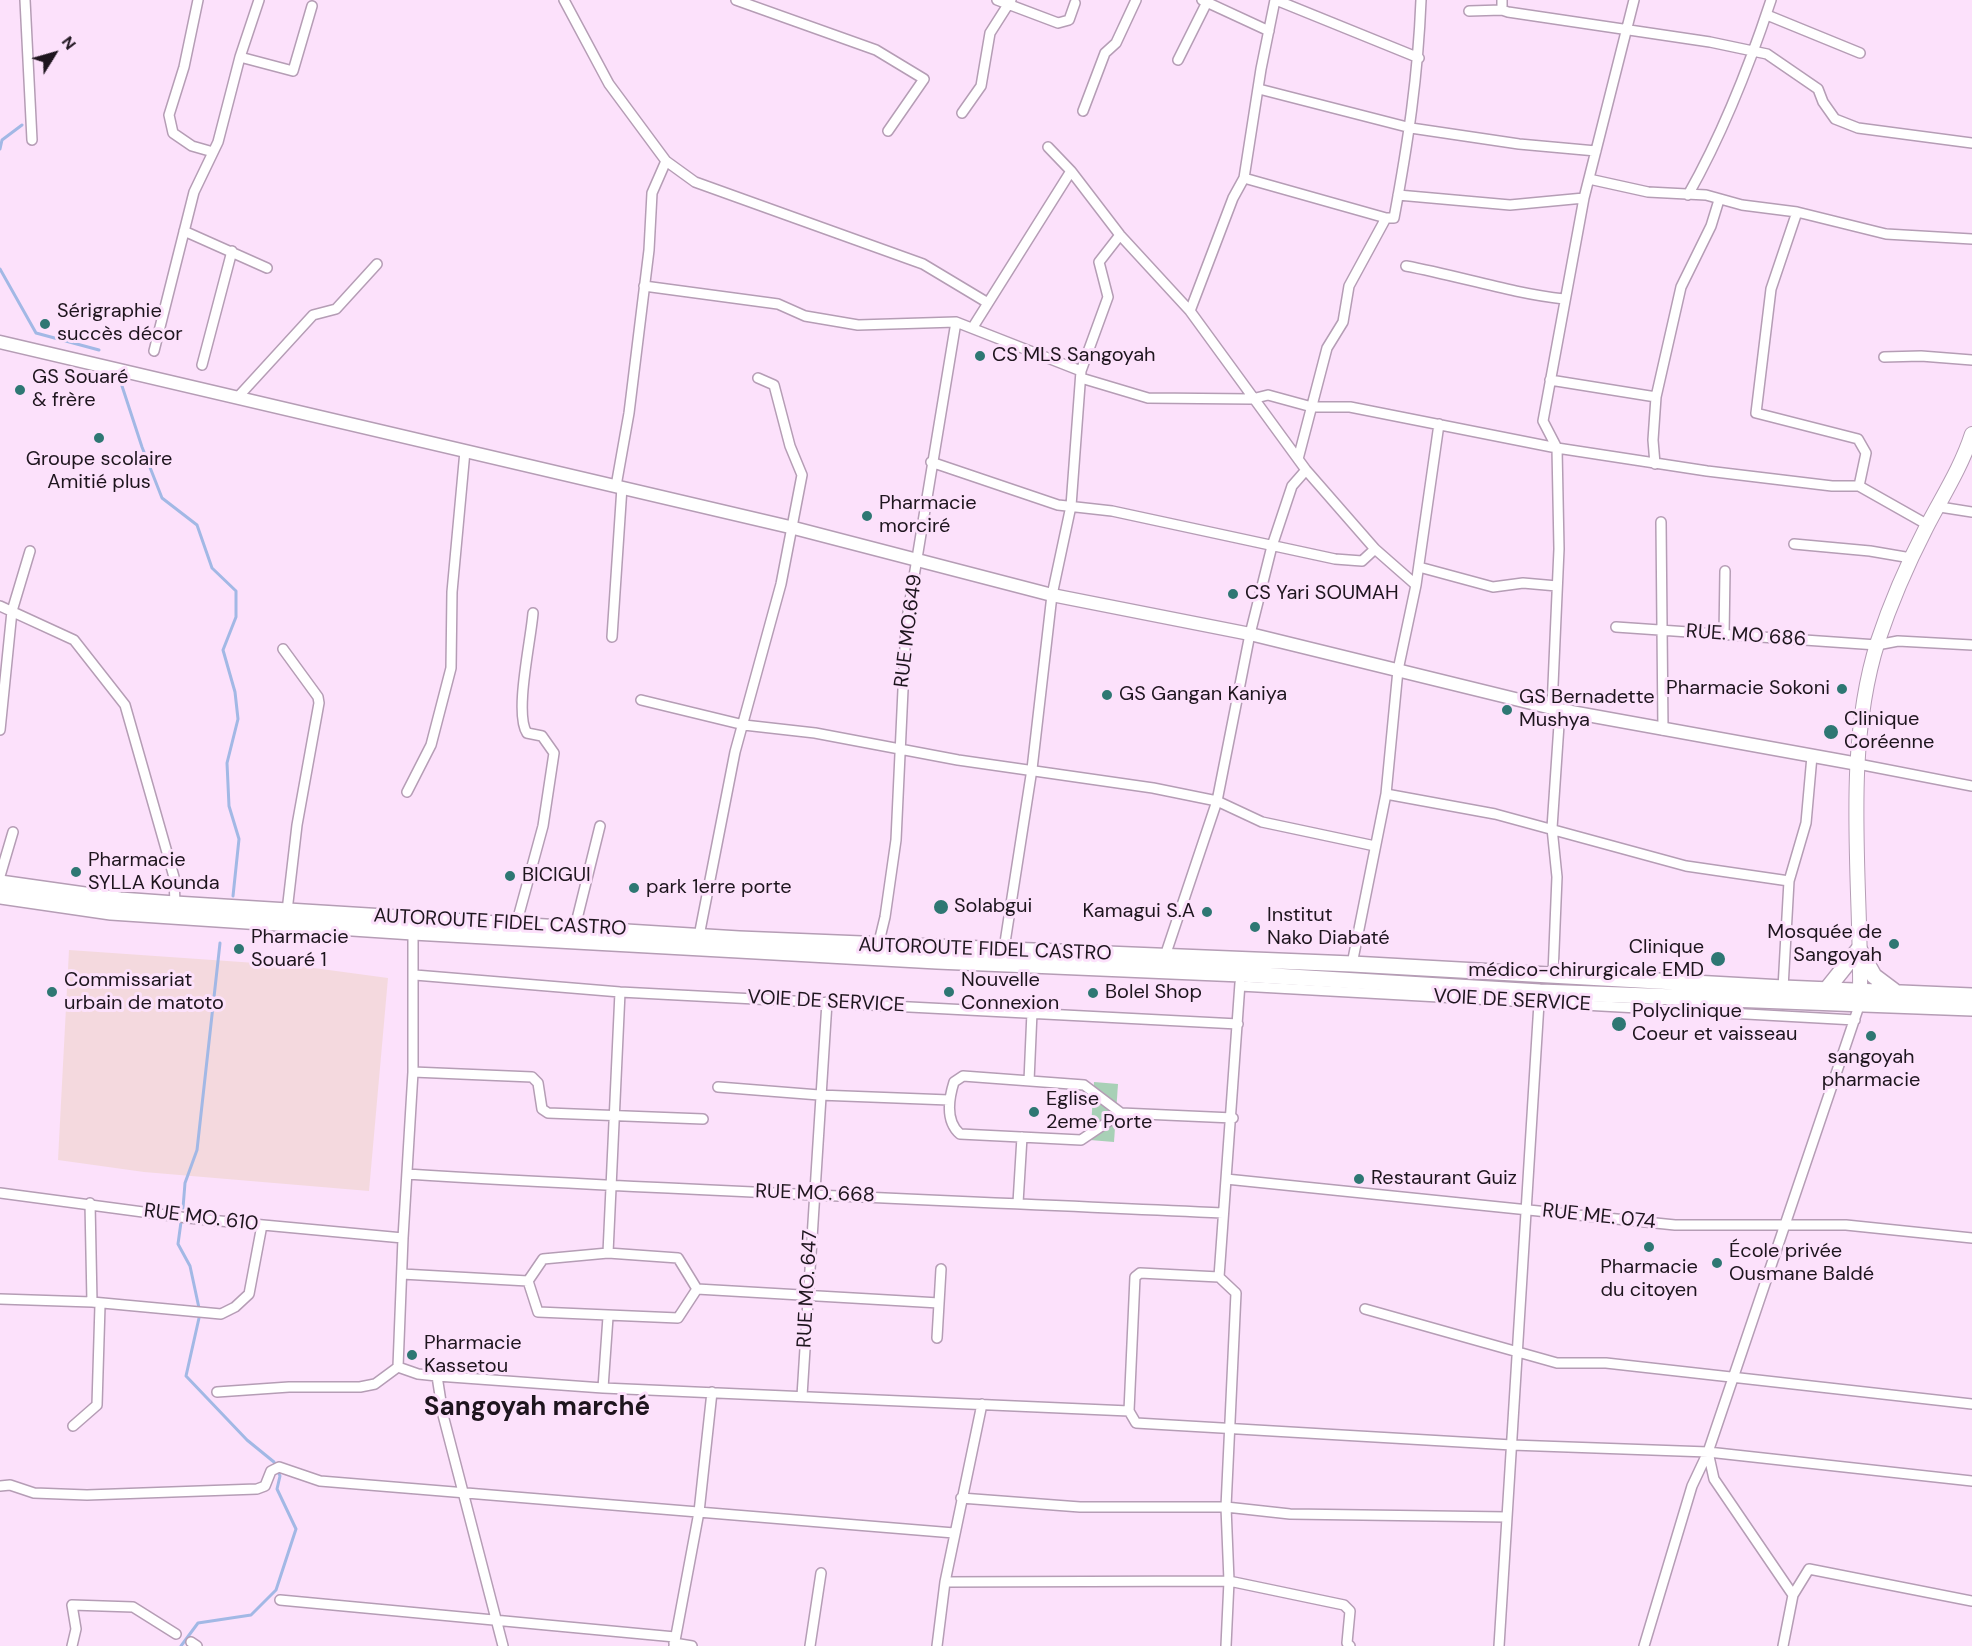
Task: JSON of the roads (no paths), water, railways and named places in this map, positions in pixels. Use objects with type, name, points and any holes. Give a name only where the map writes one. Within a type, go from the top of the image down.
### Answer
[{"type":"highway","name":"AUTOROUTE FIDEL CASTRO","points":[[0,883],[175,904],[878,946],[1352,964],[1827,989],[1860,996],[1972,1008]]},
{"type":"highway","name":"AUTOROUTE FIDEL CASTRO","points":[[0,897],[145,915],[1740,1008],[1894,991],[1972,996]]},
{"type":"highway","points":[[1827,989],[1859,949],[1874,976],[1894,991]]},
{"type":"main road","points":[[1860,996],[1858,764],[1877,645],[1892,597],[1928,525],[1940,507],[1972,434]]},
{"type":"street","points":[[25,0],[32,140]]},
{"type":"street","points":[[198,0],[184,67],[169,115],[173,133],[192,146],[213,152]]},
{"type":"street","points":[[154,351],[194,192],[213,152],[259,0]]},
{"type":"street","points":[[564,0],[609,84],[666,161],[695,182],[923,264],[988,303]]},
{"type":"street","points":[[736,0],[876,50],[924,79],[888,131]]},
{"type":"street","points":[[997,0],[1010,2],[1058,23],[1069,20],[1075,3]]},
{"type":"street","points":[[1083,111],[1105,53],[1116,43],[1136,0]]},
{"type":"street","points":[[1190,311],[1233,198],[1244,178],[1276,0],[1419,58]]},
{"type":"street","points":[[1244,178],[1386,218],[1394,218],[1411,128],[1419,58],[1420,0]]},
{"type":"street","points":[[1502,0],[1502,10]]},
{"type":"street","points":[[1553,974],[1557,877],[1552,828],[1556,709],[1557,448],[1543,421],[1584,198],[1634,0]]},
{"type":"street","points":[[1688,195],[1712,152],[1754,52],[1772,0]]},
{"type":"street","points":[[1178,60],[1205,1],[1269,31]]},
{"type":"street","points":[[962,113],[981,86],[990,33],[1010,2]]},
{"type":"street","points":[[240,57],[293,71],[312,6]]},
{"type":"street","points":[[1469,11],[1502,10],[1625,31],[1710,42],[1767,54],[1818,89],[1829,112],[1835,118],[1850,125],[1972,143]]},
{"type":"street","points":[[1767,15],[1860,53]]},
{"type":"street","points":[[1259,89],[1411,128],[1519,144],[1596,151]]},
{"type":"street","points":[[1048,147],[1071,171],[1120,235],[1190,311],[1306,470],[1375,549],[1416,585]]},
{"type":"street","points":[[612,637],[619,487],[650,250],[652,193],[666,161]]},
{"type":"street","points":[[973,327],[1071,171]]},
{"type":"street","points":[[1589,179],[1648,192],[1706,195],[1719,200],[1797,212],[1887,234],[1972,239]]},
{"type":"street","points":[[1398,195],[1510,205],[1584,198]]},
{"type":"street","points":[[1655,464],[1653,440],[1656,398],[1664,352],[1681,286],[1711,226],[1719,200]]},
{"type":"street","points":[[1797,212],[1771,289],[1756,413],[1858,439],[1866,453],[1859,486]]},
{"type":"street","points":[[1298,459],[1327,348],[1343,322],[1349,286],[1386,218]]},
{"type":"street","points":[[184,231],[267,268]]},
{"type":"street","points":[[1004,949],[1032,769],[1052,594],[1071,506],[1081,375],[1108,297],[1099,262],[1120,235]]},
{"type":"street","points":[[202,365],[232,251]]},
{"type":"street","points":[[237,398],[313,315],[336,309],[377,264]]},
{"type":"street","points":[[1406,266],[1462,276],[1522,294],[1564,299]]},
{"type":"street","points":[[644,286],[778,304],[805,316],[858,325],[958,322],[1081,375],[1148,398],[1252,399],[1268,394],[1312,406],[1350,407],[1557,448],[1655,464],[1832,486],[1859,486],[1928,525]]},
{"type":"street","name":"RUE MO.649","points":[[878,946],[885,917],[896,840],[906,625],[931,462],[958,322]]},
{"type":"street","points":[[0,342],[794,528],[1052,594],[1250,634],[1556,709],[1972,786]]},
{"type":"street","points":[[1884,357],[1921,356],[1972,360]]},
{"type":"street","points":[[699,936],[735,752],[744,725],[794,528],[802,475],[790,446],[774,386],[758,378]]},
{"type":"street","points":[[1550,380],[1656,398]]},
{"type":"street","points":[[1352,964],[1386,794],[1398,670],[1419,567],[1439,424]]},
{"type":"street","points":[[407,792],[431,745],[451,668],[452,592],[465,451]]},
{"type":"street","points":[[931,462],[1018,493],[1071,506],[1112,512],[1335,559],[1362,561],[1375,549]]},
{"type":"street","points":[[1165,956],[1217,801],[1250,634],[1272,546],[1293,486],[1306,470]]},
{"type":"street","points":[[1940,507],[1972,512]]},
{"type":"street","points":[[1661,522],[1664,630],[1663,730]]},
{"type":"street","points":[[1794,544],[1870,550],[1911,558]]},
{"type":"street","points":[[0,730],[12,610],[30,551]]},
{"type":"street","points":[[1419,567],[1493,587],[1523,583],[1557,586]]},
{"type":"street","points":[[1724,636],[1725,572]]},
{"type":"street","points":[[0,606],[74,640],[125,705],[174,877],[175,904]]},
{"type":"street","points":[[516,925],[543,826],[555,753],[542,736],[527,733],[523,726],[523,684],[533,614]]},
{"type":"street","name":"RUE. MO 686","points":[[1616,627],[1877,645],[1898,641],[1972,645]]},
{"type":"street","points":[[283,649],[318,697],[319,703],[297,825],[287,911]]},
{"type":"street","points":[[641,700],[744,725],[815,733],[957,760],[1153,788],[1217,801],[1262,822],[1375,846]]},
{"type":"street","points":[[1783,988],[1789,881],[1806,823],[1812,756]]},
{"type":"street","points":[[1386,794],[1496,814],[1686,866],[1789,881]]},
{"type":"street","points":[[575,927],[600,826]]},
{"type":"street","points":[[0,876],[13,832]]},
{"type":"street","points":[[398,1367],[413,1072],[415,975],[413,932]]},
{"type":"street","name":"VOIE DE SERVICE","points":[[415,975],[620,992],[1238,1024]]},
{"type":"street","points":[[1219,1277],[1233,1118],[1241,980]]},
{"type":"street","points":[[608,1253],[620,992]]},
{"type":"street","name":"VOIE DE SERVICE","points":[[1471,993],[1539,1003],[1666,1004]]},
{"type":"street","points":[[1644,1646],[1692,1486],[1708,1452],[1731,1378],[1855,1020],[1860,996]]},
{"type":"street","name":"RUE MO. 647","points":[[802,1396],[819,1095],[827,1002]]},
{"type":"street","points":[[1499,1646],[1539,1003]]},
{"type":"street","points":[[1740,1008],[1855,1020]]},
{"type":"street","points":[[1029,1081],[1032,1012]]},
{"type":"street","points":[[413,1072],[532,1077],[538,1083],[542,1109],[548,1113],[703,1119]]},
{"type":"street","points":[[1121,1113],[1082,1140],[960,1134],[953,1124],[949,1100],[954,1082],[963,1076],[1084,1085],[1121,1113],[1233,1118]]},
{"type":"street","points":[[718,1088],[949,1100]]},
{"type":"street","points":[[1018,1203],[1022,1137]]},
{"type":"street","name":"RUE MO. 668","points":[[407,1174],[612,1187],[813,1193],[1223,1213]]},
{"type":"street","name":"RUE ME. 074","points":[[1226,1179],[1675,1225],[1846,1225],[1972,1238]]},
{"type":"street","name":"RUE MO. 610","points":[[0,1193],[90,1203],[188,1218],[403,1238]]},
{"type":"street","points":[[73,1426],[97,1404],[96,1304],[90,1203]]},
{"type":"street","points":[[0,1299],[221,1314],[236,1307],[249,1294],[262,1225]]},
{"type":"street","points":[[528,1281],[543,1259],[608,1253],[678,1258],[697,1289]]},
{"type":"street","points":[[937,1338],[941,1269]]},
{"type":"street","points":[[402,1274],[528,1281]]},
{"type":"street","points":[[1226,1646],[1229,1581],[1226,1507],[1230,1427],[1236,1293],[1219,1277],[1140,1274],[1136,1277],[1129,1411],[1136,1423],[1230,1427],[1512,1445],[1708,1452],[1972,1481]]},
{"type":"street","points":[[528,1281],[538,1312],[608,1317],[678,1318],[697,1289]]},
{"type":"street","points":[[697,1289],[939,1303]]},
{"type":"street","points":[[1365,1309],[1557,1363],[1606,1363],[1972,1404]]},
{"type":"street","points":[[603,1388],[608,1317]]},
{"type":"street","points":[[398,1367],[418,1374],[436,1376],[603,1388],[1129,1411]]},
{"type":"street","points":[[217,1392],[289,1387],[360,1387],[375,1384],[398,1367]]},
{"type":"street","points":[[436,1376],[503,1646]]},
{"type":"street","points":[[675,1642],[699,1512],[712,1392]]},
{"type":"street","points":[[937,1646],[945,1582],[981,1404]]},
{"type":"street","points":[[1708,1452],[1714,1479],[1793,1595]]},
{"type":"street","points":[[0,1486],[10,1485],[34,1493],[76,1495],[261,1489],[275,1469],[320,1481],[954,1533]]},
{"type":"street","points":[[961,1498],[1092,1508],[1226,1507],[1290,1514],[1507,1517]]},
{"type":"street","points":[[1783,1646],[1793,1595],[1809,1569],[1972,1601]]},
{"type":"street","points":[[810,1646],[821,1574]]},
{"type":"street","points":[[945,1582],[1229,1581],[1344,1605],[1350,1611],[1347,1643],[1350,1646]]},
{"type":"street","points":[[280,1600],[497,1622],[675,1642],[692,1646]]},
{"type":"street","points":[[72,1646],[76,1629],[72,1605],[133,1607],[176,1634]]},
{"type":"waterway","points":[[0,149],[2,140],[22,125]]},
{"type":"waterway","points":[[0,269],[36,333],[99,350]]},
{"type":"waterway","points":[[122,386],[162,498],[197,525],[212,568],[236,591],[236,617],[223,650],[235,692],[238,719],[227,763],[229,806],[239,839],[233,896]]},
{"type":"waterway","points":[[183,1208],[185,1183],[197,1150],[220,943]]},
{"type":"waterway","points":[[181,1222],[178,1244],[190,1266],[199,1308]]},
{"type":"waterway","points":[[181,1646],[198,1623],[251,1615],[276,1590],[296,1529],[277,1489],[280,1476],[274,1462],[247,1440],[186,1376],[199,1318]]},
{"type":"place","name":"Sérigraphie succès décor","points":[[45,324]]},
{"type":"place","name":"CS MLS Sangoyah","points":[[980,356]]},
{"type":"place","name":"GS Souaré & frère","points":[[20,390]]},
{"type":"place","name":"Groupe scolaire Amitié plus","points":[[99,438]]},
{"type":"place","name":"Pharmacie morciré","points":[[867,516]]},
{"type":"place","name":"CS Yari SOUMAH","points":[[1233,594]]},
{"type":"place","name":"Pharmacie Sokoni","points":[[1842,689]]},
{"type":"place","name":"GS Gangan Kaniya","points":[[1107,695]]},
{"type":"place","name":"GS Bernadette Mushya","points":[[1507,710]]},
{"type":"place","name":"Clinique Coréenne","points":[[1831,732]]},
{"type":"place","name":"Pharmacie SYLLA Kounda","points":[[76,872]]},
{"type":"place","name":"BICIGUI","points":[[510,876]]},
{"type":"place","name":"park 1erre porte","points":[[634,888]]},
{"type":"place","name":"Solabgui","points":[[941,907]]},
{"type":"place","name":"Kamagui S.A","points":[[1207,912]]},
{"type":"place","name":"Institut Nako Diabaté","points":[[1255,927]]},
{"type":"place","name":"Mosquée de Sangoyah","points":[[1894,944]]},
{"type":"place","name":"Pharmacie Souaré 1","points":[[239,949]]},
{"type":"place","name":"Clinique médico-chirurgicale EMD","points":[[1718,959]]},
{"type":"place","name":"Commissariat urbain de matoto","points":[[52,992]]},
{"type":"place","name":"Nouvelle Connexion","points":[[949,992]]},
{"type":"place","name":"Bolel Shop","points":[[1093,993]]},
{"type":"place","name":"Polyclinique Coeur et vaisseau","points":[[1619,1024]]},
{"type":"place","name":"sangoyah pharmacie","points":[[1871,1036]]},
{"type":"place","name":"Eglise 2eme Porte","points":[[1034,1112]]},
{"type":"place","name":"Restaurant Guiz","points":[[1359,1179]]},
{"type":"place","name":"Pharmacie du citoyen","points":[[1649,1247]]},
{"type":"place","name":"École privée Ousmane Baldé","points":[[1717,1263]]},
{"type":"place","name":"Pharmacie Kassetou","points":[[412,1355]]},
{"type":"district","name":"Sangoyah marché","points":[[537,1408]]}]
